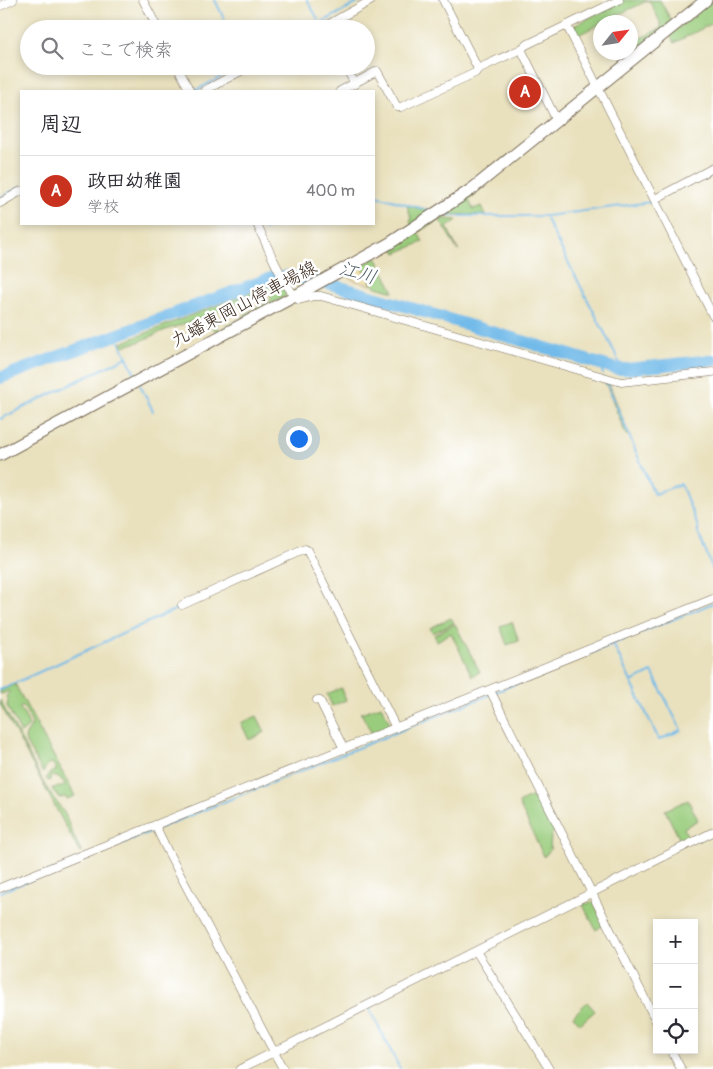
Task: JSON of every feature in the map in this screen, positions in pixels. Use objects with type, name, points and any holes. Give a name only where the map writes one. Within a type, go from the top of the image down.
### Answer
[{"type":"main road","name":"九蟠東岡山停車場線","points":[[0,455],[390,243],[480,183],[706,0]]},
{"type":"street","points":[[0,6],[13,0]]},
{"type":"street","points":[[143,0],[153,20]]},
{"type":"street","points":[[336,20],[372,0]]},
{"type":"street","points":[[443,0],[478,69]]},
{"type":"street","points":[[375,72],[377,71],[397,107],[401,108],[619,0]]},
{"type":"street","points":[[567,26],[713,316]]},
{"type":"street","points":[[521,48],[557,121]]},
{"type":"street","points":[[182,75],[189,90]]},
{"type":"street","points":[[206,90],[233,75]]},
{"type":"street","points":[[350,75],[354,82]]},
{"type":"street","points":[[342,90],[369,75]]},
{"type":"street","points":[[655,199],[713,168]]},
{"type":"street","points":[[1,200],[20,191]]},
{"type":"street","points":[[258,225],[287,284],[298,294],[299,300],[321,296],[622,382],[713,372]]},
{"type":"street","points":[[182,605],[305,549],[307,550],[396,728]]},
{"type":"street","points":[[0,888],[156,827],[396,728],[491,692],[713,599]]},
{"type":"street","points":[[491,692],[653,1015]]},
{"type":"street","points":[[317,700],[320,701],[344,749]]},
{"type":"street","points":[[156,827],[283,1069]]},
{"type":"street","points":[[240,1069],[275,1054],[477,953],[713,832]]},
{"type":"street","points":[[477,953],[549,1069]]},
{"type":"street","points":[[673,1054],[681,1069]]},
{"type":"green space","points":[[623,0],[649,0],[618,15],[595,15]]},
{"type":"green space","points":[[649,0],[660,0],[672,22],[638,48],[638,40],[659,29],[661,24]]},
{"type":"green space","points":[[713,0],[713,23],[674,43],[670,35]]},
{"type":"green space","points":[[593,16],[593,28],[576,36],[572,27]]},
{"type":"green space","points":[[475,191],[476,194],[469,200],[473,209],[482,206],[486,215],[452,215],[445,212]]},
{"type":"green space","points":[[407,205],[432,212],[412,226]]},
{"type":"green space","points":[[438,218],[457,220],[447,227],[458,251],[440,220],[418,232],[423,242],[396,253],[392,247]]},
{"type":"green space","points":[[376,257],[394,292],[374,286],[362,265]]},
{"type":"green space","points":[[284,285],[288,295],[217,334],[207,316],[163,331],[139,342],[123,346],[121,343],[199,312],[270,286]],"holes":[[[267,293],[271,297],[269,302],[220,330],[210,314]]]},
{"type":"green space","points":[[600,379],[608,381],[629,435],[626,435],[607,386]]},
{"type":"green space","points":[[451,618],[454,623],[433,633],[430,628]]},
{"type":"green space","points":[[512,622],[519,641],[507,645],[500,626]]},
{"type":"green space","points":[[455,624],[480,672],[472,676],[451,633],[437,641],[434,635]]},
{"type":"green space","points":[[15,684],[75,796],[67,799],[65,797],[60,798],[54,792],[52,788],[61,787],[65,784],[60,778],[51,776],[50,780],[46,779],[50,773],[56,771],[55,766],[51,763],[46,766],[43,773],[26,743],[26,735],[32,724],[25,709],[21,706],[20,708],[29,726],[21,733],[7,706],[8,700],[6,696],[9,693],[8,691],[0,694],[0,691]]},
{"type":"green space","points":[[341,688],[346,700],[332,706],[327,694]]},
{"type":"green space","points":[[0,700],[46,787],[65,814],[82,852],[80,853],[0,704]]},
{"type":"green space","points":[[381,706],[392,727],[372,734],[361,713]]},
{"type":"green space","points":[[257,716],[265,732],[249,740],[241,723]]},
{"type":"green space","points":[[539,793],[557,829],[551,835],[550,850],[544,857],[519,804]]},
{"type":"green space","points":[[688,800],[698,820],[684,828],[689,840],[682,844],[665,810]]},
{"type":"green space","points":[[593,902],[605,924],[596,930],[582,903],[586,904]]},
{"type":"green space","points":[[587,1002],[595,1011],[580,1024],[573,1016]]},
{"type":"sand","points":[[361,265],[372,285],[354,280],[345,274]]},
{"type":"waterway","points":[[215,0],[225,20]]},
{"type":"waterway","points":[[307,0],[318,19]]},
{"type":"waterway","points":[[326,20],[363,0]]},
{"type":"waterway","points":[[197,90],[224,75]]},
{"type":"waterway","points":[[0,198],[20,187]]},
{"type":"waterway","points":[[375,195],[431,211]]},
{"type":"waterway","points":[[444,214],[454,216],[547,216],[651,202]]},
{"type":"waterway","points":[[546,219],[617,357]]},
{"type":"waterway","points":[[264,230],[276,225]]},
{"type":"waterway","points":[[270,260],[269,264],[274,277]]},
{"type":"waterway","name":"江川","points":[[0,378],[271,278],[289,276],[327,283],[617,369],[713,360]]},
{"type":"waterway","points":[[0,419],[127,357],[116,335]]},
{"type":"waterway","points":[[127,357],[136,376]]},
{"type":"waterway","points":[[618,360],[623,369]]},
{"type":"waterway","points":[[599,363],[603,374]]},
{"type":"waterway","points":[[606,381],[654,494],[681,484],[713,570]]},
{"type":"waterway","points":[[140,385],[153,411]]},
{"type":"waterway","points":[[493,693],[713,603]]},
{"type":"waterway","points":[[0,690],[181,607]]},
{"type":"waterway","points":[[613,644],[659,740],[681,730],[652,672],[631,682]]},
{"type":"waterway","points":[[159,828],[489,695]]},
{"type":"waterway","points":[[0,892],[155,830]]},
{"type":"waterway","points":[[369,1008],[400,1069]]},
{"type":"place","name":"政田幼稚園","points":[[525,92]]}]
